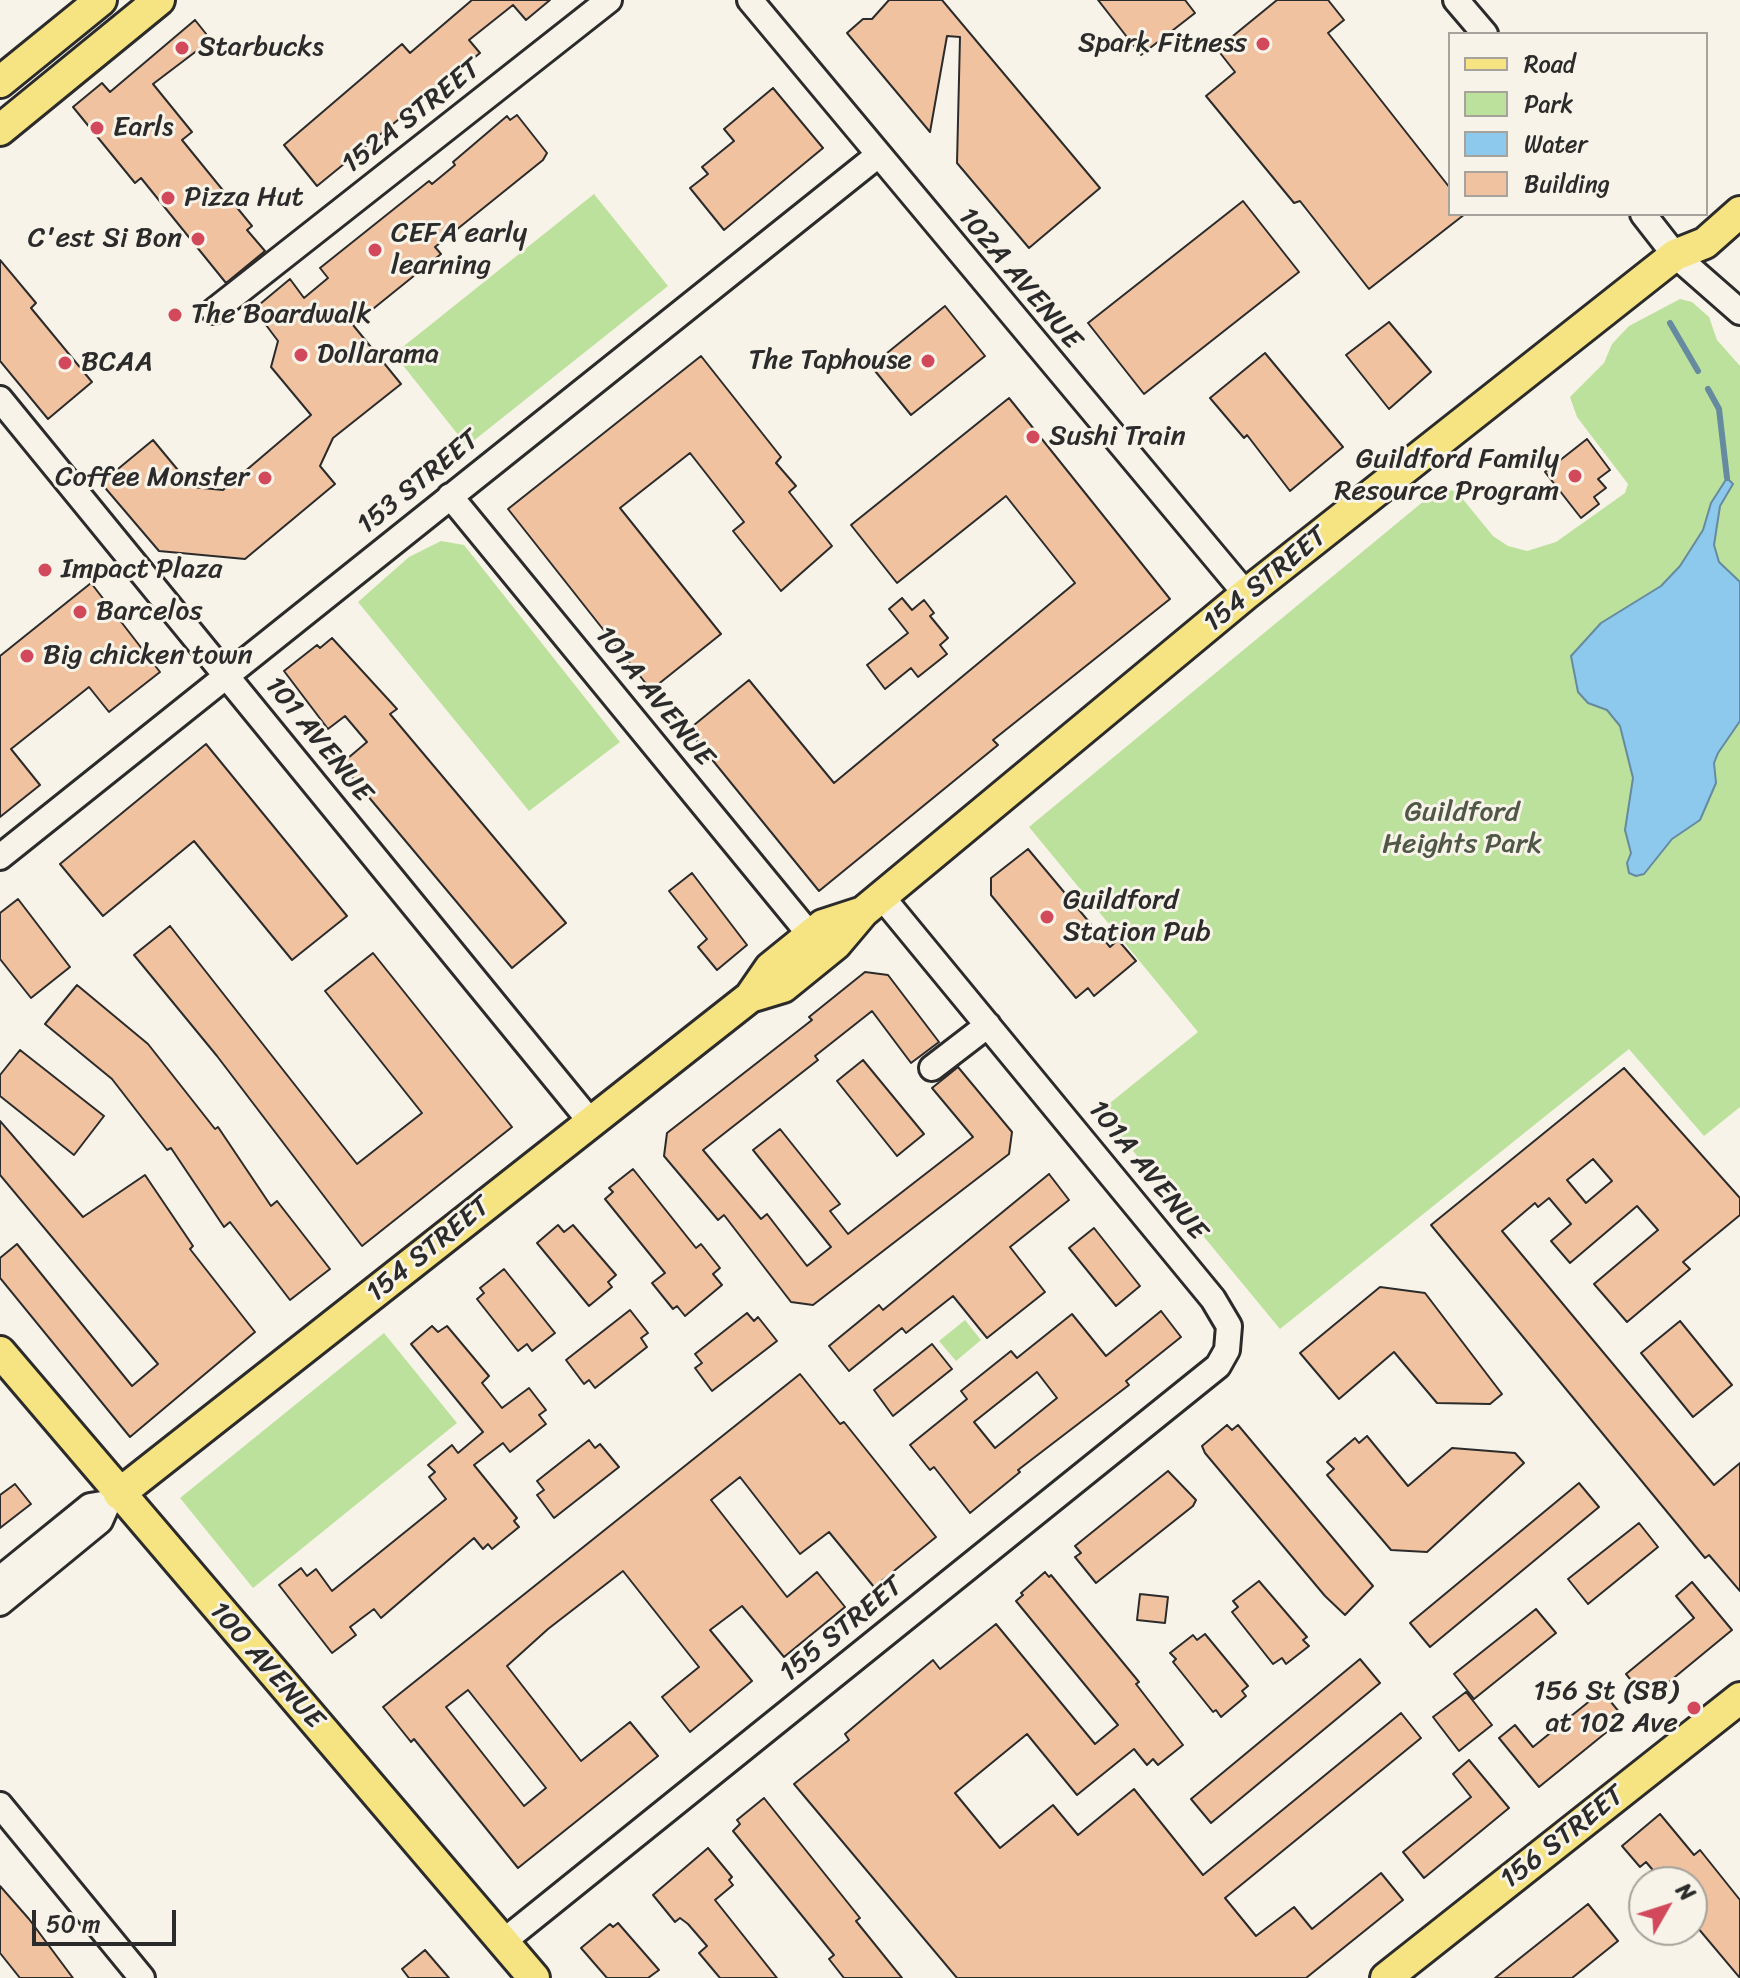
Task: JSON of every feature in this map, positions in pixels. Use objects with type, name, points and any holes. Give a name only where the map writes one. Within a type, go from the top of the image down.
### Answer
[{"type":"main road","points":[[0,82],[101,0]]},
{"type":"main road","points":[[38,100],[37,80],[125,0]]},
{"type":"main road","points":[[0,130],[159,0]]},
{"type":"main road","name":"154 STREET","points":[[1675,255],[1692,230],[1740,189]]},
{"type":"main road","name":"154 STREET","points":[[750,997],[783,987],[836,944],[872,904],[1246,594],[1675,255],[1705,243],[1740,212]]},
{"type":"main road","name":"154 STREET","points":[[114,1498],[750,997],[770,968],[823,925],[872,904]]},
{"type":"main road","name":"100 AVENUE","points":[[0,1352],[114,1498],[534,1978]]},
{"type":"main road","name":"156 STREET","points":[[1386,1978],[1740,1698]]},
{"type":"street","name":"152A STREET","points":[[214,311],[609,0]]},
{"type":"street","name":"102A AVENUE","points":[[750,0],[877,156],[1246,594]]},
{"type":"street","points":[[1456,0],[1483,32]]},
{"type":"street","name":"153 STREET","points":[[0,857],[877,156]]},
{"type":"street","points":[[1645,216],[1675,255],[1740,312]]},
{"type":"street","name":"101 AVENUE","points":[[0,399],[590,1121]]},
{"type":"street","name":"101A AVENUE","points":[[450,496],[811,936]]},
{"type":"street","name":"101A AVENUE","points":[[872,904],[988,1025],[1220,1308],[1230,1331],[1227,1350],[1218,1366]]},
{"type":"street","points":[[932,1068],[988,1025]]},
{"type":"street","name":"155 STREET","points":[[504,1941],[1218,1366]]},
{"type":"street","name":"154 STREET","points":[[0,1579],[90,1506],[114,1498]]},
{"type":"street","name":"154 STREET","points":[[0,1603],[100,1521],[114,1498]]},
{"type":"street","points":[[0,1805],[142,1978]]},
{"type":"green space","points":[[594,194],[668,286],[467,446],[394,354]]},
{"type":"green space","name":"Guildford Heights Park","points":[[1680,299],[1692,302],[1709,317],[1717,340],[1740,366],[1740,1107],[1704,1136],[1629,1049],[1280,1329],[1100,1111],[1198,1032],[1029,827],[1436,491],[1443,488],[1457,492],[1493,536],[1508,546],[1527,551],[1556,542],[1625,493],[1628,484],[1577,417],[1570,397],[1604,363],[1612,344],[1629,326]]},
{"type":"green space","points":[[441,541],[464,545],[620,742],[529,811],[358,602],[409,557]]},
{"type":"green space","points":[[965,1320],[981,1340],[956,1361],[939,1341]]},
{"type":"green space","points":[[384,1333],[457,1423],[253,1588],[180,1498]]},
{"type":"water","points":[[1727,478],[1733,484],[1720,506],[1714,545],[1719,562],[1740,582],[1740,721],[1718,753],[1714,763],[1716,783],[1700,820],[1672,839],[1644,874],[1636,876],[1629,873],[1627,863],[1631,853],[1625,830],[1633,778],[1620,726],[1607,710],[1588,703],[1578,692],[1571,656],[1601,623],[1661,586],[1680,566],[1703,530],[1711,503]]},
{"type":"building","points":[[472,0],[550,0],[526,20],[513,5],[469,40],[480,53],[317,186],[284,145],[402,44],[410,53]]},
{"type":"building","points":[[889,0],[942,0],[1100,188],[1029,248],[957,163],[960,37],[947,36],[930,132],[847,33],[863,19],[872,19]]},
{"type":"building","points":[[1098,0],[1185,0],[1195,13],[1141,55]]},
{"type":"building","points":[[1277,0],[1328,0],[1344,20],[1328,33],[1448,185],[1448,216],[1462,216],[1369,289],[1300,201],[1294,203],[1206,96],[1235,72],[1217,49]]},
{"type":"building","points":[[195,20],[211,40],[153,84],[192,132],[182,140],[252,226],[247,230],[265,251],[226,283],[141,178],[135,183],[73,107],[102,83],[110,92]]},
{"type":"building","points":[[773,88],[823,148],[724,230],[690,188],[708,174],[702,167],[734,141],[724,129]]},
{"type":"building","points":[[517,115],[547,153],[543,160],[435,247],[441,254],[353,325],[401,384],[333,438],[320,466],[335,484],[245,559],[159,551],[101,483],[153,440],[192,487],[223,490],[311,415],[271,367],[278,341],[254,309],[290,279],[304,298],[328,278],[320,268],[429,181],[432,184],[507,116],[510,120]]},
{"type":"building","points":[[1243,201],[1299,272],[1144,394],[1088,323]]},
{"type":"building","points":[[0,260],[36,303],[31,308],[92,382],[48,419],[0,361]]},
{"type":"building","name":"The Taphouse","points":[[945,306],[985,356],[911,415],[871,366]]},
{"type":"building","points":[[1389,322],[1431,372],[1389,409],[1346,355]]},
{"type":"building","points":[[1265,353],[1343,447],[1290,491],[1247,435],[1244,438],[1210,398]]},
{"type":"building","points":[[701,356],[781,457],[776,463],[796,486],[789,492],[832,546],[781,591],[733,531],[744,522],[690,453],[620,508],[721,634],[651,690],[508,509]]},
{"type":"building","points":[[1009,398],[1170,599],[993,740],[998,745],[819,891],[688,730],[749,680],[834,783],[1075,583],[1006,496],[897,583],[851,525]]},
{"type":"building","name":"Guildford Family Resource Program","points":[[1587,439],[1610,470],[1598,479],[1606,488],[1594,497],[1599,504],[1581,518],[1545,472]]},
{"type":"building","points":[[91,583],[160,672],[109,712],[89,687],[11,749],[40,785],[0,817],[0,656]]},
{"type":"building","points":[[902,598],[912,610],[924,600],[934,613],[930,616],[948,638],[940,645],[947,654],[918,677],[911,668],[885,689],[867,665],[908,633],[889,609]]},
{"type":"building","points":[[332,638],[397,709],[390,714],[566,923],[512,968],[341,764],[367,742],[345,716],[328,729],[284,671],[317,645],[320,648]]},
{"type":"building","points":[[206,744],[347,916],[292,960],[194,841],[103,916],[60,864]]},
{"type":"building","name":"Guildford Station Pub","points":[[1028,849],[1110,947],[1118,940],[1136,961],[1094,996],[1088,988],[1076,998],[991,895],[991,878]]},
{"type":"building","points":[[692,873],[747,945],[717,970],[698,947],[707,939],[669,891]]},
{"type":"building","points":[[18,899],[70,967],[31,998],[0,959],[0,913]]},
{"type":"building","points":[[170,926],[357,1164],[422,1113],[325,991],[373,953],[512,1127],[362,1246],[217,1056],[134,955]]},
{"type":"building","points":[[865,972],[888,975],[939,1042],[911,1063],[872,1011],[815,1056],[818,1060],[703,1150],[761,1219],[767,1214],[807,1266],[831,1247],[753,1150],[780,1129],[840,1204],[830,1211],[848,1234],[973,1137],[932,1088],[958,1067],[1012,1132],[1009,1154],[813,1305],[791,1302],[724,1215],[718,1220],[664,1156],[667,1133],[812,1020],[809,1017]]},
{"type":"building","points":[[77,985],[148,1044],[215,1129],[218,1127],[271,1206],[277,1201],[330,1269],[290,1300],[230,1222],[224,1227],[171,1148],[167,1150],[112,1079],[45,1024]]},
{"type":"building","points":[[20,1050],[104,1116],[74,1155],[0,1096],[0,1075]]},
{"type":"building","points":[[863,1060],[924,1134],[897,1156],[837,1081]]},
{"type":"building","points":[[1624,1068],[1740,1198],[1740,1215],[1683,1262],[1690,1269],[1627,1322],[1594,1284],[1658,1230],[1637,1206],[1570,1263],[1551,1241],[1571,1224],[1549,1198],[1538,1207],[1535,1203],[1502,1231],[1714,1485],[1740,1463],[1740,1591],[1709,1555],[1705,1558],[1431,1225]],"holes":[[[1593,1159],[1612,1181],[1586,1203],[1567,1180]]]},
{"type":"building","points":[[0,1121],[83,1217],[145,1175],[193,1246],[190,1249],[255,1332],[130,1437],[0,1278],[0,1258],[17,1244],[132,1386],[158,1364],[0,1175]]},
{"type":"building","points":[[633,1169],[696,1248],[701,1244],[720,1268],[713,1274],[722,1285],[685,1316],[677,1306],[673,1309],[652,1283],[665,1273],[605,1199],[613,1192],[609,1188]]},
{"type":"building","points":[[1049,1174],[1069,1200],[1010,1247],[1045,1292],[987,1338],[953,1296],[906,1333],[902,1328],[849,1371],[829,1346],[879,1305],[883,1310]]},
{"type":"building","points":[[558,1225],[564,1232],[573,1225],[616,1275],[608,1282],[612,1287],[589,1306],[537,1243]]},
{"type":"building","points":[[1094,1228],[1140,1286],[1116,1306],[1069,1248]]},
{"type":"building","points":[[504,1269],[555,1333],[532,1351],[527,1344],[518,1351],[477,1299],[484,1293],[480,1288]]},
{"type":"building","points":[[1380,1287],[1425,1293],[1502,1394],[1490,1404],[1437,1403],[1394,1352],[1339,1399],[1300,1353]]},
{"type":"building","points":[[630,1310],[648,1333],[641,1338],[647,1347],[595,1388],[589,1380],[584,1384],[566,1360]]},
{"type":"building","points":[[1161,1311],[1181,1337],[1126,1381],[1129,1385],[1018,1470],[1020,1472],[970,1513],[934,1467],[930,1470],[910,1445],[967,1399],[961,1391],[1011,1351],[1017,1358],[1072,1314],[1106,1356]],"holes":[[[1037,1372],[1057,1398],[995,1448],[974,1422]]]},
{"type":"building","points":[[747,1313],[754,1321],[758,1317],[777,1341],[712,1391],[695,1368],[702,1363],[695,1354]]},
{"type":"building","points":[[1680,1321],[1732,1385],[1693,1417],[1641,1353]]},
{"type":"building","points":[[432,1326],[438,1332],[447,1326],[489,1376],[482,1383],[502,1408],[529,1388],[546,1410],[539,1415],[546,1424],[510,1452],[503,1443],[474,1465],[517,1518],[514,1521],[519,1527],[492,1549],[488,1544],[483,1549],[474,1538],[381,1618],[374,1609],[350,1627],[356,1635],[332,1653],[279,1585],[301,1568],[307,1576],[316,1569],[332,1591],[446,1499],[429,1477],[435,1472],[428,1465],[452,1445],[458,1453],[483,1432],[411,1344]]},
{"type":"building","points":[[932,1344],[952,1369],[893,1416],[874,1390]]},
{"type":"building","points":[[800,1374],[840,1424],[844,1422],[936,1537],[874,1587],[829,1532],[800,1554],[740,1477],[711,1500],[787,1597],[817,1572],[845,1607],[784,1657],[742,1606],[710,1630],[752,1681],[690,1732],[662,1697],[699,1667],[623,1571],[548,1629],[507,1666],[581,1761],[630,1722],[658,1756],[518,1868],[414,1739],[411,1742],[383,1707]],"holes":[[[468,1690],[546,1788],[524,1806],[446,1707]]]},
{"type":"building","points":[[1227,1425],[1232,1430],[1238,1425],[1373,1586],[1345,1615],[1325,1596],[1205,1453],[1202,1446]]},
{"type":"building","points":[[1367,1436],[1408,1486],[1452,1448],[1515,1453],[1524,1463],[1427,1552],[1391,1550],[1327,1475],[1334,1469],[1327,1462],[1355,1438],[1359,1443]]},
{"type":"building","points":[[589,1440],[595,1448],[600,1444],[619,1467],[554,1518],[537,1495],[544,1490],[537,1481]]},
{"type":"building","points":[[1168,1471],[1196,1500],[1193,1506],[1096,1583],[1075,1557],[1081,1553],[1075,1546]]},
{"type":"building","points":[[1579,1483],[1599,1507],[1430,1647],[1410,1623]]},
{"type":"building","points":[[15,1484],[31,1504],[0,1528],[0,1495]]},
{"type":"building","points":[[1639,1523],[1658,1547],[1588,1604],[1568,1579]]},
{"type":"building","points":[[1045,1572],[1049,1577],[1051,1575],[1139,1682],[1136,1684],[1183,1745],[1158,1765],[1153,1759],[1147,1765],[1134,1749],[1077,1795],[1027,1734],[955,1793],[1000,1848],[1053,1805],[1078,1835],[1134,1789],[1203,1875],[1401,1713],[1421,1738],[1225,1898],[1256,1936],[1294,1907],[1312,1929],[1381,1873],[1403,1900],[1306,1978],[957,1978],[794,1784],[849,1740],[845,1734],[933,1660],[940,1669],[996,1624],[1095,1744],[1118,1725],[1016,1601]]},
{"type":"building","points":[[1259,1581],[1307,1637],[1303,1640],[1309,1646],[1286,1664],[1282,1658],[1273,1664],[1232,1612],[1238,1607],[1233,1601]]},
{"type":"building","points":[[1692,1582],[1732,1630],[1647,1700],[1626,1674],[1694,1618],[1676,1596]]},
{"type":"building","points":[[1140,1594],[1168,1597],[1165,1623],[1137,1620]]},
{"type":"building","points":[[1536,1609],[1556,1633],[1474,1699],[1454,1674]]},
{"type":"building","points":[[1205,1634],[1248,1686],[1242,1691],[1246,1696],[1221,1717],[1216,1710],[1213,1712],[1173,1662],[1176,1659],[1170,1653],[1193,1635],[1197,1640]]},
{"type":"building","points":[[1360,1659],[1380,1683],[1211,1823],[1191,1799]]},
{"type":"building","points":[[1602,1691],[1624,1718],[1539,1787],[1499,1738],[1515,1725],[1533,1747]]},
{"type":"building","points":[[1466,1692],[1492,1725],[1459,1751],[1433,1717]]},
{"type":"building","points":[[1469,1760],[1509,1808],[1424,1878],[1403,1852],[1471,1797],[1453,1774]]},
{"type":"building","points":[[764,1798],[860,1918],[856,1921],[902,1978],[844,1978],[829,1959],[834,1955],[733,1831],[740,1824],[737,1820]]},
{"type":"building","points":[[1660,1814],[1694,1855],[1700,1850],[1740,1900],[1740,1978],[1708,1940],[1708,1866],[1649,1866],[1646,1862],[1639,1866],[1622,1846]]},
{"type":"building","points":[[708,1848],[732,1877],[729,1880],[733,1885],[715,1900],[777,1978],[720,1978],[699,1953],[707,1946],[680,1918],[675,1922],[653,1895]]},
{"type":"building","points":[[0,1886],[73,1978],[20,1978],[0,1953]]},
{"type":"building","points":[[1588,1904],[1618,1941],[1572,1978],[1495,1978]]},
{"type":"building","points":[[618,1923],[659,1970],[648,1978],[607,1978],[581,1948],[610,1924],[613,1927]]},
{"type":"building","points":[[425,1950],[449,1978],[409,1978],[402,1969]]},
{"type":"waterway","points":[[1670,323],[1698,371]]},
{"type":"waterway","points":[[1708,389],[1719,409],[1727,478]]},
{"type":"place","name":"Spark Fitness","points":[[1263,44]]},
{"type":"place","name":"Starbucks","points":[[182,48]]},
{"type":"place","name":"Earls","points":[[97,128]]},
{"type":"place","name":"Pizza Hut","points":[[168,198]]},
{"type":"place","name":"C'est Si Bon","points":[[198,239]]},
{"type":"place","name":"CEFA early learning","points":[[375,250]]},
{"type":"place","name":"The Boardwalk","points":[[175,315]]},
{"type":"place","name":"Dollarama","points":[[301,355]]},
{"type":"place","name":"The Taphouse","points":[[928,361]]},
{"type":"place","name":"BCAA","points":[[65,363]]},
{"type":"place","name":"Sushi Train","points":[[1033,437]]},
{"type":"place","name":"Guildford Family Resource Program","points":[[1575,476]]},
{"type":"place","name":"Coffee Monster","points":[[265,478]]},
{"type":"place","name":"Impact Plaza","points":[[45,570]]},
{"type":"place","name":"Barcelos","points":[[80,612]]},
{"type":"place","name":"Big chicken town","points":[[27,656]]},
{"type":"place","name":"Guildford Station Pub","points":[[1047,917]]},
{"type":"place","name":"156 St (SB) at 102 Ave","points":[[1694,1708]]}]
